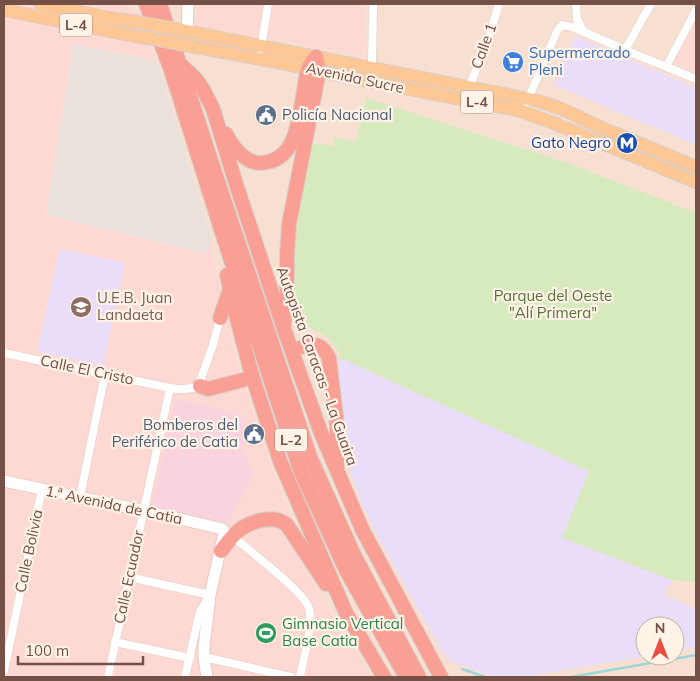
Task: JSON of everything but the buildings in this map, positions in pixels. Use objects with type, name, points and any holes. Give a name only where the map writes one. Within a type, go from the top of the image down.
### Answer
[{"type":"highway","name":"Autopista Caracas - La Guaira","points":[[146,4],[175,66],[257,297],[310,457],[354,555],[420,677]]},
{"type":"highway","name":"Autopista Caracas - La Guaira","points":[[160,4],[175,66],[226,245],[301,472],[346,570],[406,677]]},
{"type":"highway","points":[[213,109],[235,149],[254,162],[272,161],[280,157],[294,139],[314,65]]},
{"type":"highway","points":[[285,334],[288,224],[314,65]]},
{"type":"highway","name":"Autopista Caracas - La Guaira","points":[[175,66],[196,78],[204,89],[213,109],[285,334],[321,433],[362,529],[440,677]]},
{"type":"highway","name":"Autopista Caracas - La Guaira","points":[[226,245],[223,262],[237,319],[251,372],[280,461],[346,613],[384,677]]},
{"type":"highway","points":[[230,288],[220,318],[231,316],[237,319]]},
{"type":"highway","name":"L-2","points":[[257,297],[285,334]]},
{"type":"highway","points":[[302,347],[311,344],[319,346],[325,349],[329,358],[337,425],[337,470]]},
{"type":"highway","points":[[200,386],[208,389],[243,380]]},
{"type":"highway","points":[[220,550],[228,533],[250,523],[275,519],[284,522],[346,613]]},
{"type":"highway","name":"L-2","points":[[378,626],[391,677]]},
{"type":"main road","name":"Avenida Sucre","points":[[40,4],[184,31],[314,65],[372,68],[538,101],[696,167]]},
{"type":"main road","name":"Avenida Sucre","points":[[4,10],[139,37],[196,46],[260,52]]},
{"type":"main road","name":"Avenida Sucre","points":[[314,65],[326,73],[524,113],[551,122],[696,182]]},
{"type":"street","points":[[184,31],[188,4]]},
{"type":"street","points":[[260,52],[268,4]]},
{"type":"street","points":[[372,68],[373,4]]},
{"type":"street","name":"Calle 1","points":[[469,88],[499,4]]},
{"type":"street","points":[[576,4],[577,19],[584,32]]},
{"type":"street","points":[[625,50],[651,4]]},
{"type":"street","points":[[666,67],[696,10]]},
{"type":"street","points":[[524,113],[528,99],[559,28],[563,25],[573,27],[696,79]]},
{"type":"street","points":[[200,386],[200,380],[213,345],[220,318]]},
{"type":"street","name":"Calle El Cristo","points":[[4,352],[170,388],[191,390],[200,386]]},
{"type":"street","points":[[80,497],[105,374]]},
{"type":"street","name":"Calle Ecuador","points":[[108,677],[170,388]]},
{"type":"street","name":"1.ª Avenida de Catia","points":[[4,481],[143,511],[228,533]]},
{"type":"street","name":"Calle Bolivia","points":[[4,671],[42,489]]},
{"type":"street","points":[[228,533],[306,600],[309,607],[310,627],[300,677]]},
{"type":"street","points":[[207,677],[204,647],[210,595],[220,550]]},
{"type":"street","points":[[129,577],[210,595]]},
{"type":"street","points":[[185,677],[200,611],[210,595]]},
{"type":"street","points":[[115,642],[190,658]]},
{"type":"street","points":[[204,657],[291,677]]},
{"type":"shaded area","points":[[4,4],[129,4],[132,10],[143,13],[212,249],[238,364],[266,450],[291,517],[286,533],[329,609],[372,677],[4,677]]},
{"type":"shaded area","points":[[129,4],[259,4],[365,56],[364,4],[696,4],[696,13],[674,61],[696,72],[696,677],[372,677],[329,609],[286,533],[291,517],[266,450],[238,364],[212,249],[144,13],[132,10]]},
{"type":"shaded area","points":[[197,4],[364,4],[365,56],[196,26]]},
{"type":"shaded area","points":[[696,13],[696,72],[674,61]]},
{"type":"shaded area","points":[[575,36],[696,88],[696,145],[554,85]]},
{"type":"shaded area","points":[[73,44],[157,61],[212,241],[206,254],[46,215]]},
{"type":"shaded area","name":"U.E.B. Juan Landaeta","points":[[60,249],[125,263],[103,366],[37,351]]},
{"type":"shaded area","points":[[340,358],[590,471],[562,538],[672,580],[664,595],[696,609],[696,647],[685,649],[685,616],[635,616],[635,658],[524,677],[493,677],[450,661],[442,651],[377,535],[361,501],[350,471],[347,456],[340,383]]},
{"type":"shaded area","points":[[175,399],[216,408],[247,418],[242,449],[254,475],[227,525],[151,507]]},
{"type":"green space","name":"Parque del Oeste \"Alí Primera\"","points":[[366,98],[565,162],[696,213],[696,582],[672,580],[562,538],[589,471],[340,358],[340,354],[328,337],[296,320],[292,285],[295,233],[301,192],[312,143],[333,146],[334,137],[356,142]]},
{"type":"waterway","points":[[571,677],[696,655]]},
{"type":"waterway","points":[[462,669],[485,677]]},
{"type":"place","name":"Supermercado Pleni","points":[[513,62]]},
{"type":"place","name":"Policía Nacional","points":[[266,115]]},
{"type":"place","name":"Gato Negro","points":[[627,143]]},
{"type":"place","name":"U.E.B. Juan Landaeta","points":[[81,307]]},
{"type":"place","name":"Bomberos del Periférico de Catia","points":[[254,434]]},
{"type":"place","name":"Gimnasio Vertical Base Catia","points":[[266,633]]}]
